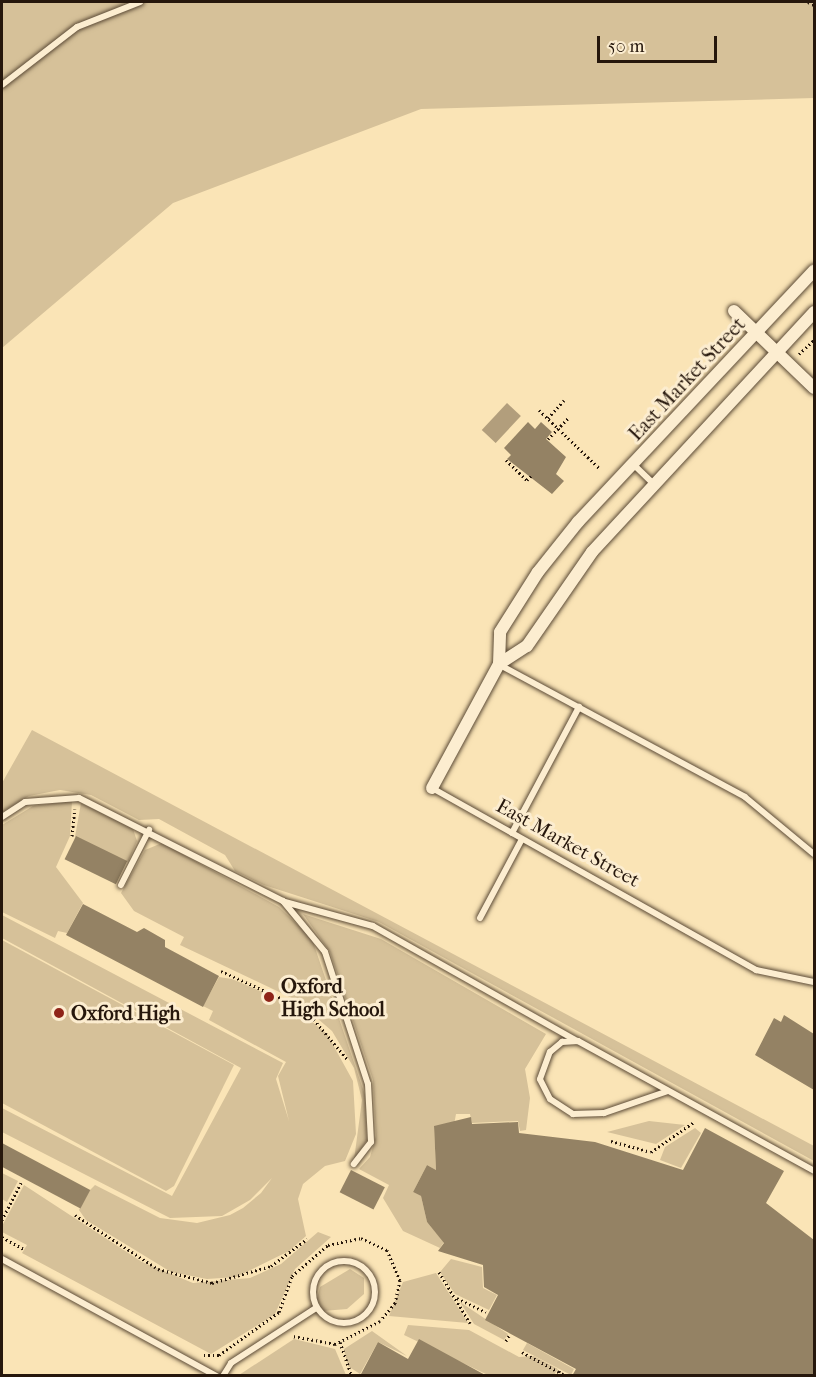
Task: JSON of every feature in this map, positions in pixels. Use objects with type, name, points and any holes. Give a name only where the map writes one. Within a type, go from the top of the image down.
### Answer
[{"type":"street","name":"East Market Street","points":[[432,788],[499,664],[500,632],[516,605],[560,544],[814,271]]},
{"type":"street","points":[[734,311],[814,388]]},
{"type":"street","name":"East Market Street","points":[[499,664],[526,646],[570,578],[814,312]]},
{"type":"lane","points":[[2,85],[77,27],[140,2]]},
{"type":"lane","points":[[633,464],[654,484]]},
{"type":"lane","points":[[499,664],[745,797],[814,854]]},
{"type":"lane","points":[[512,833],[579,707]]},
{"type":"lane","name":"East Market Street","points":[[432,788],[756,970],[814,982]]},
{"type":"lane","points":[[2,817],[25,802],[77,798],[149,830],[283,901],[373,926],[814,1171]]},
{"type":"lane","points":[[121,885],[149,830]]},
{"type":"lane","points":[[480,918],[522,839]]},
{"type":"lane","points":[[283,901],[312,930],[325,952],[368,1084],[371,1142],[354,1164]]},
{"type":"lane","points":[[578,1041],[562,1042],[550,1052],[540,1079],[550,1099],[573,1114],[604,1113],[668,1091]]},
{"type":"lane","points":[[2,1259],[217,1376]]},
{"type":"lane","points":[[352,1261],[369,1273],[375,1292],[361,1318],[331,1321],[316,1308],[312,1287],[331,1263],[352,1261]]},
{"type":"lane","points":[[223,1376],[231,1363],[316,1308]]},
{"type":"path","points":[[808,2],[814,5]]},
{"type":"path","points":[[790,364],[814,340]]},
{"type":"path","points":[[548,418],[564,400]]},
{"type":"path","points":[[539,410],[599,468]]},
{"type":"path","points":[[548,439],[568,418]]},
{"type":"path","points":[[506,460],[527,480],[531,476]]},
{"type":"path","points":[[72,836],[77,798]]},
{"type":"path","points":[[221,971],[305,1009],[328,1031],[350,1066]]},
{"type":"path","points":[[611,1141],[651,1152],[694,1122]]},
{"type":"path","points":[[2,1220],[21,1183]]},
{"type":"path","points":[[75,1215],[158,1269],[212,1283],[271,1266],[307,1239]]},
{"type":"path","points":[[2,1237],[24,1249]]},
{"type":"path","points":[[198,1352],[219,1355],[271,1320],[279,1312],[292,1275],[328,1245],[361,1238],[394,1258],[399,1294],[380,1321],[340,1342],[285,1338]]},
{"type":"path","points":[[439,1272],[470,1323]]},
{"type":"path","points":[[455,1298],[486,1312]]},
{"type":"path","points":[[506,1341],[510,1334]]},
{"type":"path","points":[[340,1342],[352,1376]]},
{"type":"path","points":[[522,1352],[560,1369],[566,1376]]},
{"type":"path","points":[[557,1376],[560,1369]]},
{"type":"shaded area","points":[[2,2],[814,2],[814,98],[421,109],[173,203],[2,348]]},
{"type":"shaded area","points":[[507,403],[521,416],[496,443],[482,430]]},
{"type":"shaded area","points":[[32,730],[814,1146],[814,1161],[379,922],[264,885],[235,871],[225,855],[159,819],[139,820],[91,795],[60,790],[29,796],[2,812],[2,783]]},
{"type":"shaded area","points":[[72,801],[70,836],[56,867],[83,903],[67,933],[58,931],[55,938],[2,912],[2,825],[33,806]]},
{"type":"shaded area","points":[[81,803],[133,829],[137,841],[128,862],[75,837]]},
{"type":"shaded area","points":[[162,843],[279,907],[312,939],[365,1095],[367,1140],[354,1160],[362,1100],[354,1068],[332,1031],[296,1000],[180,945],[184,937],[134,911],[121,893],[145,850]]},
{"type":"shaded area","points":[[303,914],[381,939],[546,1034],[525,1069],[530,1098],[526,1130],[520,1131],[518,1121],[472,1123],[470,1114],[456,1114],[454,1125],[434,1126],[436,1170],[427,1165],[413,1192],[421,1196],[427,1222],[444,1242],[440,1248],[403,1231],[383,1198],[389,1185],[359,1169],[370,1157],[376,1136],[373,1080],[330,952]]},
{"type":"shaded area","points":[[2,915],[283,1063],[276,1079],[289,1121],[278,1076],[286,1062],[209,1020],[213,1011],[203,1006],[219,977],[232,979],[290,1004],[327,1034],[353,1081],[356,1134],[345,1161],[325,1166],[303,1184],[298,1199],[306,1236],[289,1251],[236,1277],[207,1279],[171,1272],[86,1220],[79,1210],[89,1191],[95,1185],[160,1218],[197,1223],[230,1215],[243,1208],[261,1193],[272,1178],[250,1200],[222,1216],[170,1218],[2,1132],[2,1108],[172,1196],[241,1068],[2,938]]},
{"type":"shaded area","name":"Oxford High","points":[[2,940],[234,1065],[174,1186],[166,1191],[2,1103]]},
{"type":"shaded area","points":[[649,1121],[685,1125],[656,1144],[607,1132]]},
{"type":"shaded area","points":[[695,1128],[701,1133],[681,1168],[660,1160],[665,1147]]},
{"type":"shaded area","points":[[2,1173],[18,1181],[7,1202],[2,1199]]},
{"type":"shaded area","points":[[24,1185],[142,1262],[193,1283],[250,1278],[281,1264],[318,1232],[331,1237],[295,1269],[275,1314],[211,1354],[22,1253],[27,1245],[2,1232],[2,1226]]},
{"type":"shaded area","points":[[451,1259],[482,1267],[483,1288],[497,1295],[489,1310],[455,1294],[440,1272]]},
{"type":"shaded area","points":[[350,1269],[364,1278],[364,1294],[347,1309],[323,1311],[317,1299],[320,1287]]},
{"type":"shaded area","points":[[436,1273],[468,1323],[389,1316],[403,1282]]},
{"type":"shaded area","points":[[460,1302],[508,1334],[504,1340],[474,1324]]},
{"type":"shaded area","points":[[408,1325],[469,1330],[519,1357],[534,1356],[558,1369],[554,1375],[488,1375],[404,1335]]},
{"type":"shaded area","points":[[372,1331],[407,1356],[378,1342],[360,1374],[348,1366],[344,1349]]},
{"type":"shaded area","points":[[294,1339],[335,1349],[346,1375],[239,1375]]},
{"type":"shaded area","points":[[527,1343],[574,1369],[571,1375],[523,1350]]},
{"type":"building","points":[[528,422],[535,429],[541,422],[552,432],[546,439],[566,457],[556,474],[564,481],[552,494],[507,459],[511,455],[504,448]]},
{"type":"building","points":[[76,836],[127,861],[116,884],[65,859]]},
{"type":"building","points":[[83,904],[137,932],[144,928],[165,940],[165,947],[219,976],[203,1007],[66,935]]},
{"type":"building","points":[[784,1015],[814,1034],[814,1090],[755,1055],[774,1018],[781,1022]]},
{"type":"building","points":[[471,1117],[472,1124],[518,1122],[519,1133],[595,1142],[683,1170],[705,1128],[784,1171],[766,1203],[814,1240],[814,1376],[572,1376],[576,1369],[485,1320],[498,1295],[484,1287],[483,1265],[438,1251],[444,1243],[427,1222],[421,1196],[413,1192],[427,1165],[436,1170],[434,1126]]},
{"type":"building","points":[[2,1143],[90,1190],[80,1208],[2,1167]]},
{"type":"building","points":[[351,1170],[385,1187],[374,1210],[340,1192]]},
{"type":"building","points":[[419,1339],[487,1376],[360,1376],[378,1342],[408,1359]]},
{"type":"place","name":"Oxford High School","points":[[269,997]]},
{"type":"place","name":"Oxford High","points":[[59,1013]]}]
